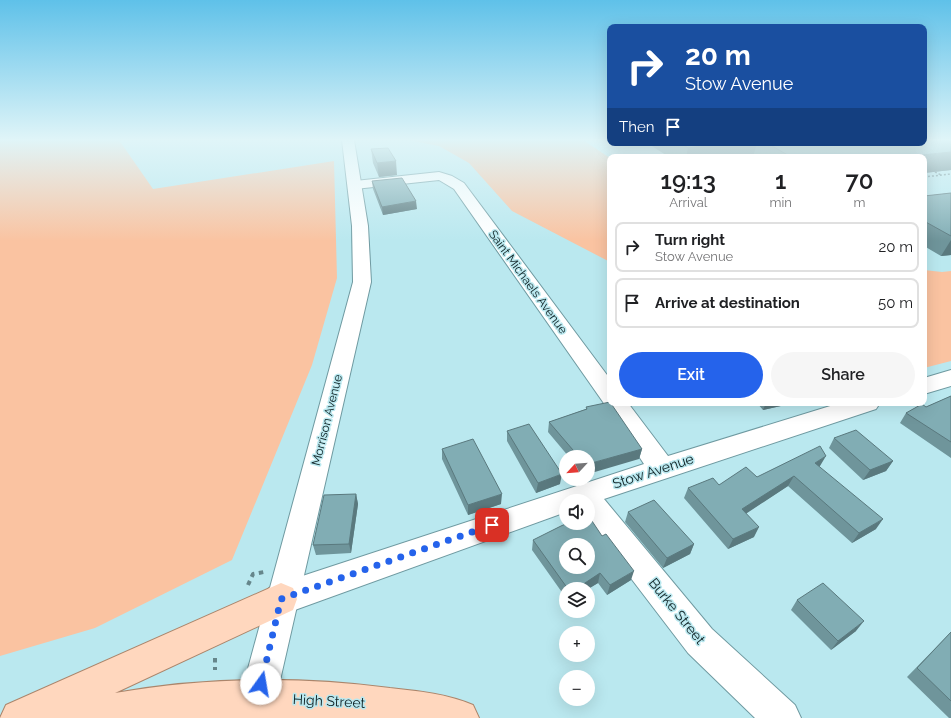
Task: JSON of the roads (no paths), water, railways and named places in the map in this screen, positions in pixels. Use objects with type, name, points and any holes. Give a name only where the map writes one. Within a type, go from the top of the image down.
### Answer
[{"type":"main road","points":[[19,718],[281,599]]},
{"type":"main road","name":"High Street","points":[[78,718],[111,711],[191,702],[258,698],[353,701],[460,718]]},
{"type":"street","name":"Morrison Avenue","points":[[258,698],[281,599],[362,282],[360,226],[353,174]]},
{"type":"street","name":"Saint Michaels Avenue","points":[[355,185],[439,176],[448,178],[458,186],[607,392]]},
{"type":"street","points":[[927,385],[951,378]]},
{"type":"street","points":[[617,406],[662,469]]},
{"type":"street","name":"Stow Avenue","points":[[583,494],[859,406]]},
{"type":"street","name":"Stow Avenue","points":[[281,599],[559,502]]},
{"type":"street","name":"Burke Street","points":[[595,509],[700,641],[782,718]]}]
